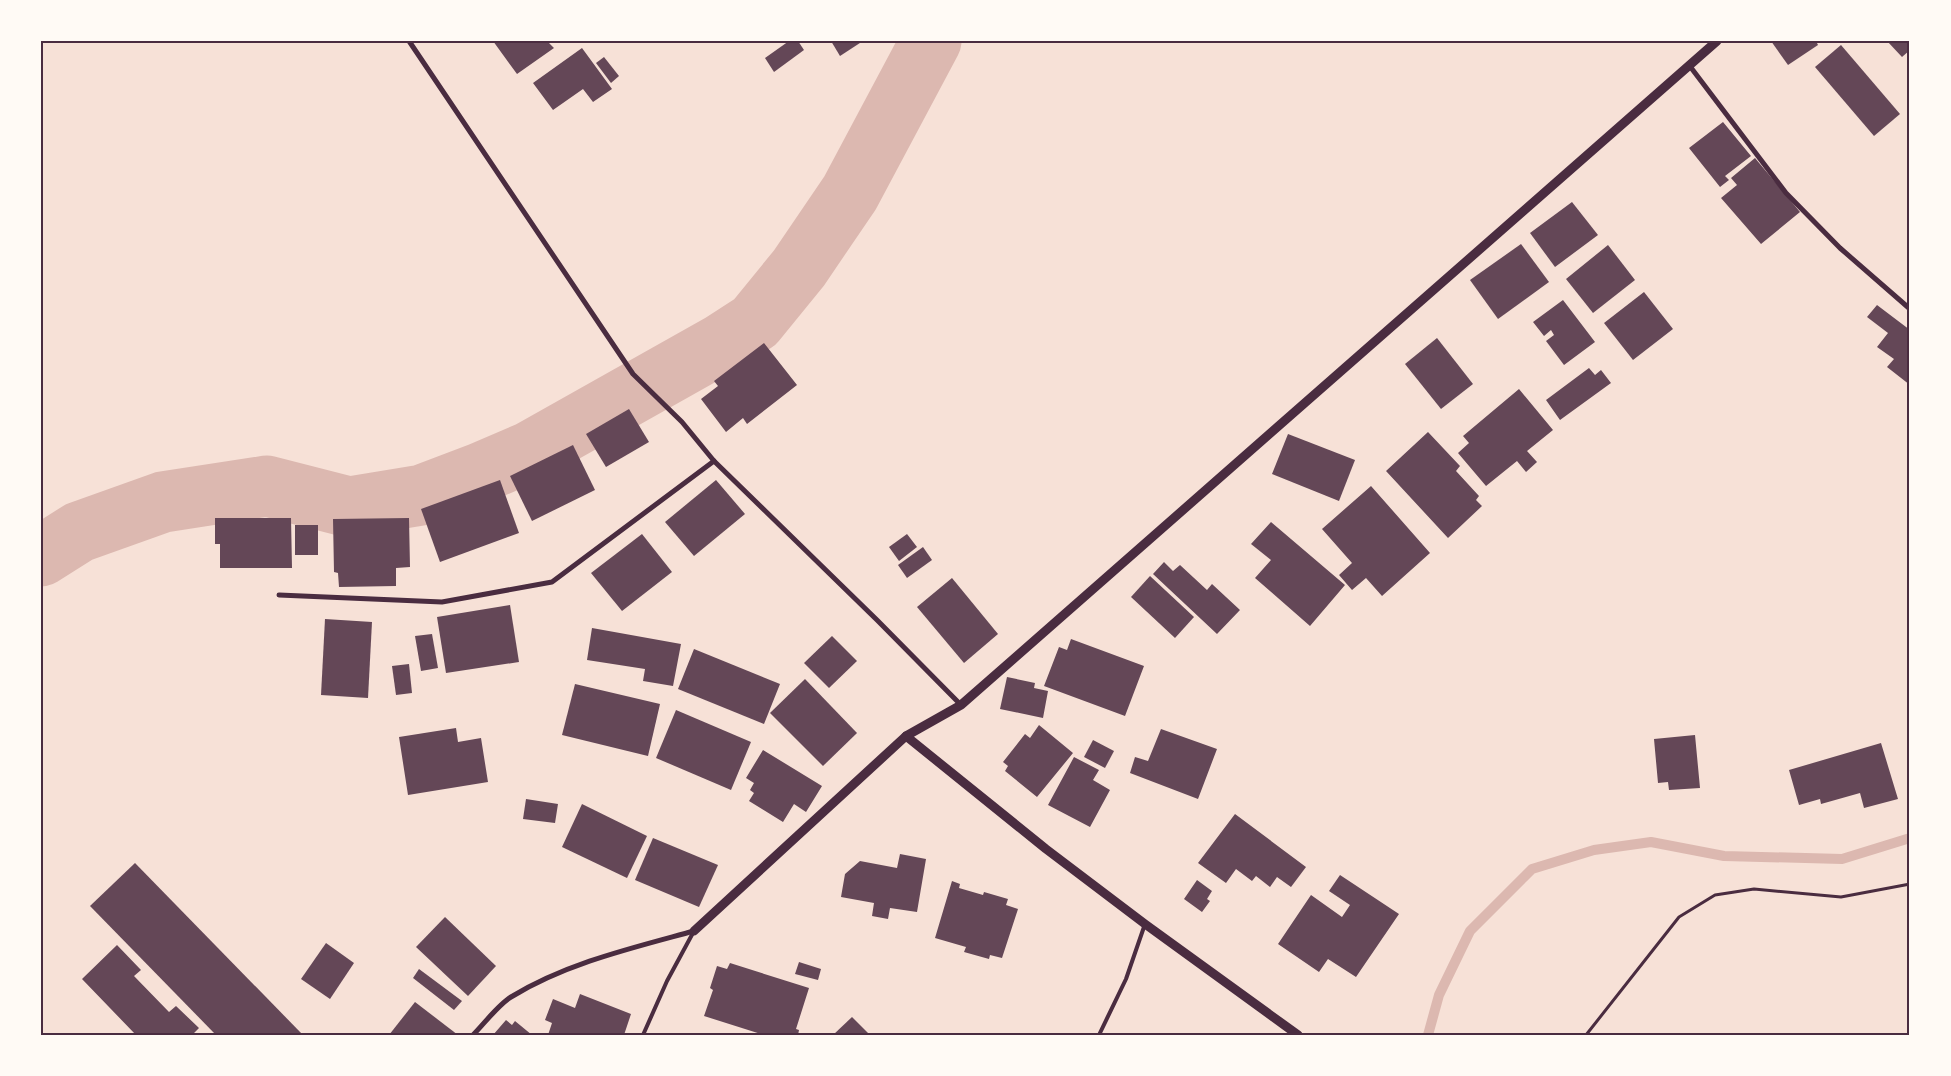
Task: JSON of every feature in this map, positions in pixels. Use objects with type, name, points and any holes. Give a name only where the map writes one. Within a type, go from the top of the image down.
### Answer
[{"type":"street","points":[[409,41],[633,374],[682,422],[714,461],[961,705]]},
{"type":"street","points":[[473,1035],[510,998],[561,972],[630,948],[694,931],[906,736],[961,705],[1717,41]]},
{"type":"street","points":[[1689,65],[1786,193],[1840,248],[1910,309]]},
{"type":"street","points":[[279,595],[442,602],[552,582],[714,461]]},
{"type":"street","points":[[906,736],[1039,843],[1145,924],[1298,1035]]},
{"type":"lane","points":[[1099,1035],[1126,979],[1145,924]]},
{"type":"lane","points":[[643,1035],[667,981],[694,931]]},
{"type":"path","points":[[1586,1035],[1679,917],[1715,895],[1754,889],[1841,897],[1910,884]]},
{"type":"building","points":[[493,41],[551,41],[549,43],[554,48],[517,74]]},
{"type":"building","points":[[789,41],[798,41],[804,50],[774,72],[765,58]]},
{"type":"building","points":[[831,41],[863,41],[840,56]]},
{"type":"building","points":[[1771,41],[1816,41],[1818,45],[1788,65]]},
{"type":"building","points":[[1887,41],[1910,41],[1910,50],[1902,57]]},
{"type":"building","points":[[1841,45],[1900,114],[1874,136],[1815,67]]},
{"type":"building","points":[[582,48],[612,89],[593,102],[583,89],[553,110],[533,83]]},
{"type":"building","points":[[604,57],[619,76],[611,83],[596,63]]},
{"type":"building","points":[[1723,122],[1751,156],[1725,176],[1729,180],[1720,187],[1689,148]]},
{"type":"building","points":[[1755,158],[1800,212],[1761,244],[1721,198],[1737,185],[1731,178]]},
{"type":"building","points":[[1572,202],[1598,235],[1555,267],[1530,233]]},
{"type":"building","points":[[1521,244],[1549,282],[1498,319],[1470,280]]},
{"type":"building","points":[[1608,245],[1635,280],[1593,313],[1566,279]]},
{"type":"building","points":[[1644,292],[1673,329],[1633,360],[1604,323]]},
{"type":"building","points":[[1563,300],[1595,342],[1564,365],[1546,341],[1554,335],[1551,330],[1544,336],[1533,322]]},
{"type":"building","points":[[1877,305],[1910,330],[1910,385],[1887,367],[1894,359],[1877,347],[1888,333],[1867,317]]},
{"type":"building","points":[[1437,338],[1473,384],[1441,409],[1405,364]]},
{"type":"building","points":[[764,343],[797,385],[747,424],[743,418],[726,432],[701,399],[718,386],[714,381]]},
{"type":"building","points":[[1589,368],[1595,375],[1601,370],[1611,383],[1560,420],[1546,400]]},
{"type":"building","points":[[1519,389],[1553,430],[1527,451],[1537,462],[1526,472],[1517,461],[1486,486],[1458,453],[1469,443],[1463,436]]},
{"type":"building","points":[[629,409],[649,442],[606,467],[586,434]]},
{"type":"building","points":[[1428,432],[1460,466],[1456,471],[1479,496],[1476,500],[1482,506],[1448,538],[1386,471]]},
{"type":"building","points":[[1288,434],[1355,460],[1339,501],[1272,474]]},
{"type":"building","points":[[573,445],[595,490],[532,521],[510,476]]},
{"type":"building","points":[[500,480],[519,533],[440,562],[421,509]]},
{"type":"building","points":[[716,480],[745,514],[694,556],[665,522]]},
{"type":"building","points":[[1371,486],[1430,553],[1382,596],[1366,578],[1352,590],[1339,575],[1352,563],[1322,529]]},
{"type":"building","points":[[215,518],[291,518],[292,568],[220,568],[220,544],[215,544]]},
{"type":"building","points":[[409,518],[410,567],[396,568],[396,586],[339,587],[338,573],[334,572],[333,519]]},
{"type":"building","points":[[1271,522],[1345,585],[1310,626],[1255,578],[1271,560],[1251,544]]},
{"type":"building","points":[[295,525],[318,525],[318,555],[295,555]]},
{"type":"building","points":[[642,534],[672,572],[622,611],[591,573]]},
{"type":"building","points":[[907,534],[917,547],[899,561],[889,547]]},
{"type":"building","points":[[923,547],[932,560],[907,578],[898,565]]},
{"type":"building","points":[[1164,562],[1173,571],[1180,565],[1207,590],[1212,584],[1240,610],[1217,634],[1153,574]]},
{"type":"building","points":[[1150,576],[1194,617],[1175,638],[1131,597]]},
{"type":"building","points":[[952,578],[998,634],[964,663],[917,607]]},
{"type":"building","points":[[510,605],[519,662],[446,673],[437,617]]},
{"type":"building","points":[[325,619],[372,622],[368,698],[321,695]]},
{"type":"building","points":[[592,628],[681,644],[673,686],[643,681],[645,669],[587,660]]},
{"type":"building","points":[[432,634],[438,668],[421,671],[415,636]]},
{"type":"building","points":[[832,636],[857,661],[829,688],[804,663]]},
{"type":"building","points":[[1071,639],[1144,666],[1125,716],[1044,686],[1059,647],[1067,650]]},
{"type":"building","points":[[694,649],[780,684],[764,724],[678,689]]},
{"type":"building","points":[[409,664],[412,693],[396,695],[392,666]]},
{"type":"building","points":[[1007,677],[1035,683],[1034,688],[1048,691],[1043,718],[1000,709]]},
{"type":"building","points":[[805,679],[857,733],[823,766],[770,713]]},
{"type":"building","points":[[575,684],[660,704],[648,756],[562,735]]},
{"type":"building","points":[[676,710],[751,742],[731,790],[656,758]]},
{"type":"building","points":[[1039,725],[1073,753],[1037,797],[1005,771],[1008,766],[1003,762],[1025,734],[1030,738]]},
{"type":"building","points":[[456,728],[458,742],[481,738],[488,782],[408,795],[399,737]]},
{"type":"building","points":[[1161,729],[1217,749],[1198,799],[1130,773],[1135,757],[1148,761]]},
{"type":"building","points":[[1695,735],[1700,788],[1669,790],[1668,782],[1658,783],[1654,739]]},
{"type":"building","points":[[1093,740],[1114,751],[1105,768],[1084,757]]},
{"type":"building","points":[[1881,743],[1898,799],[1864,808],[1860,793],[1821,804],[1820,799],[1799,805],[1789,770]]},
{"type":"building","points":[[763,750],[822,786],[806,812],[794,804],[783,822],[749,801],[754,793],[750,790],[754,783],[746,778]]},
{"type":"building","points":[[1074,757],[1099,770],[1093,780],[1110,790],[1090,827],[1048,805]]},
{"type":"building","points":[[526,799],[558,804],[555,823],[523,819]]},
{"type":"building","points":[[582,804],[647,836],[627,878],[562,847]]},
{"type":"building","points":[[1235,814],[1306,867],[1291,887],[1277,877],[1270,887],[1256,876],[1252,881],[1236,869],[1226,883],[1198,863]]},
{"type":"building","points":[[653,838],[718,865],[699,907],[635,880]]},
{"type":"building","points":[[900,854],[926,859],[917,912],[890,908],[888,919],[872,916],[874,903],[841,897],[845,874],[860,861],[897,868]]},
{"type":"building","points":[[135,863],[303,1035],[216,1035],[90,906]]},
{"type":"building","points":[[1340,875],[1399,914],[1356,977],[1328,959],[1319,972],[1278,944],[1311,895],[1342,917],[1350,905],[1329,891]]},
{"type":"building","points":[[1197,880],[1212,891],[1207,899],[1210,901],[1202,912],[1184,899]]},
{"type":"building","points":[[952,881],[960,884],[959,888],[983,895],[984,892],[1008,899],[1006,905],[1018,909],[1002,958],[990,955],[989,959],[964,952],[966,947],[935,938]]},
{"type":"building","points":[[445,917],[496,966],[468,996],[416,947]]},
{"type":"building","points":[[326,943],[354,963],[330,999],[301,979]]},
{"type":"building","points":[[117,945],[141,970],[134,976],[169,1012],[176,1006],[199,1028],[192,1035],[136,1035],[82,979]]},
{"type":"building","points":[[799,962],[821,969],[818,980],[795,974]]},
{"type":"building","points":[[730,963],[809,988],[796,1029],[799,1030],[798,1035],[764,1035],[704,1016],[713,990],[710,988],[717,966],[727,969]]},
{"type":"building","points":[[419,969],[462,1001],[454,1010],[413,978]]},
{"type":"building","points":[[580,994],[631,1014],[624,1035],[548,1035],[552,1023],[545,1020],[553,999],[575,1008]]},
{"type":"building","points":[[415,1002],[458,1035],[389,1035]]},
{"type":"building","points":[[852,1017],[870,1035],[833,1035]]},
{"type":"building","points":[[506,1020],[512,1025],[515,1021],[532,1035],[493,1035]]},
{"type":"waterway","points":[[41,556],[79,532],[163,502],[267,486],[349,507],[422,495],[529,452],[721,344],[755,322],[799,268],[850,193],[931,41]]},
{"type":"waterway","points":[[1428,1035],[1439,995],[1470,931],[1532,869],[1594,850],[1651,842],[1724,856],[1842,859],[1910,838]]}]
